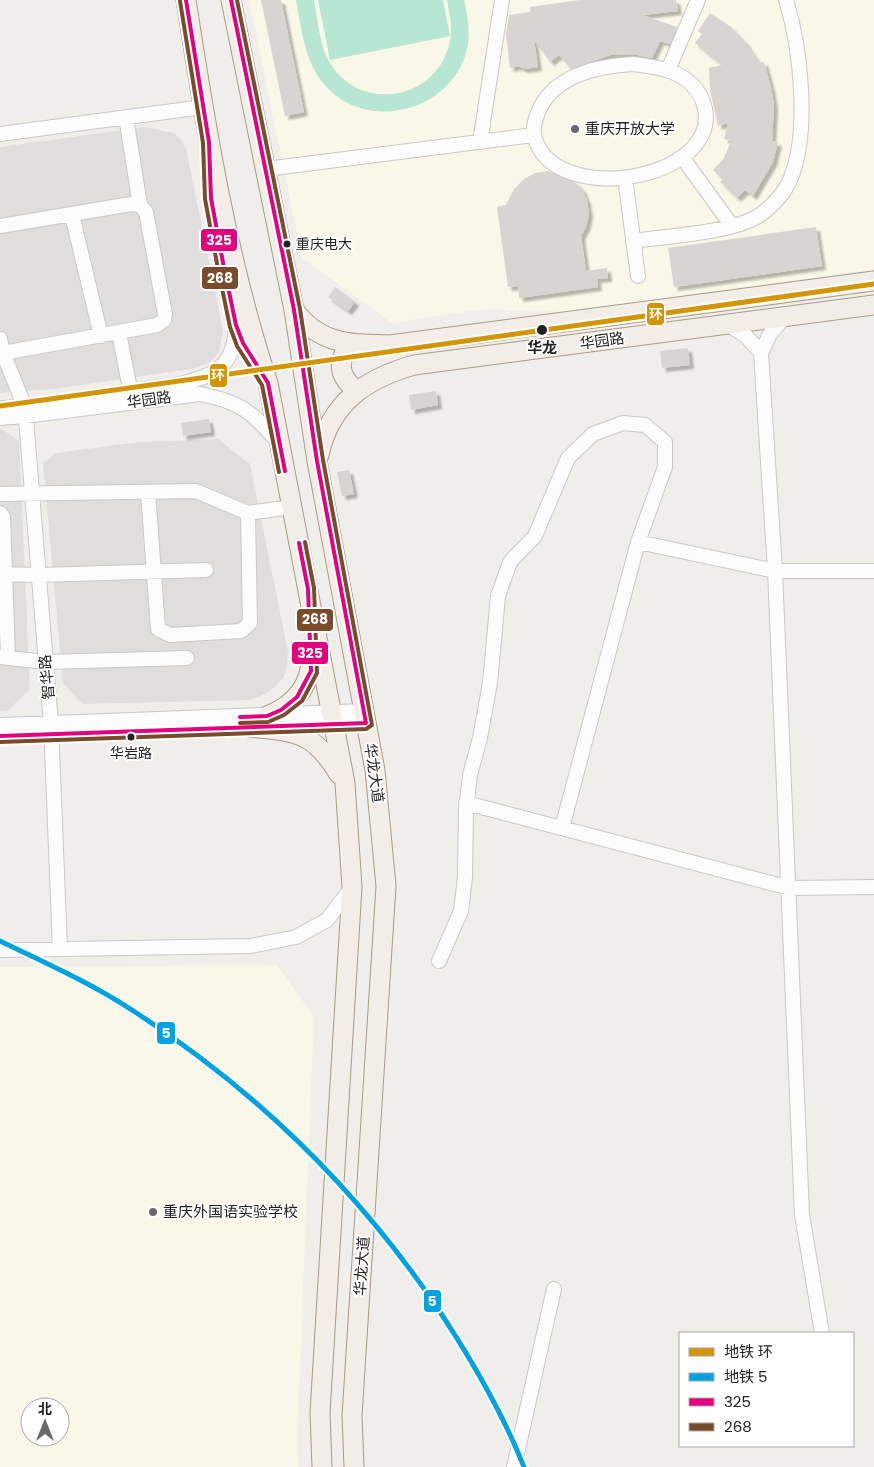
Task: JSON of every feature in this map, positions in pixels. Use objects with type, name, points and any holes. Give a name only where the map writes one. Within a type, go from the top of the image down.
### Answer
[{"type":"main road","name":"华龙大道","points":[[186,0],[209,142],[248,321],[268,383],[345,783],[352,887],[320,1413],[322,1467]]},
{"type":"main road","name":"华龙大道","points":[[231,0],[294,310],[317,461],[365,716],[380,814],[386,886],[352,1416],[354,1467]]},
{"type":"main road","name":"华园路","points":[[294,310],[304,324],[316,333],[333,340],[350,343],[390,345],[874,282]]},
{"type":"main road","name":"华园路","points":[[317,461],[322,438],[330,420],[342,404],[358,391],[391,372],[414,365],[874,305]]},
{"type":"main road","points":[[350,343],[341,363],[342,373],[347,383],[358,391]]},
{"type":"main road","points":[[267,716],[289,704],[311,671],[308,589]]},
{"type":"main road","points":[[249,727],[289,732],[314,742],[330,759],[345,783]]},
{"type":"street","points":[[480,142],[502,0]]},
{"type":"street","points":[[668,70],[698,0]]},
{"type":"street","points":[[634,241],[732,226],[759,216],[776,201],[789,182],[797,156],[800,129],[800,64],[794,26],[786,0]]},
{"type":"street","points":[[633,64],[668,70],[688,80],[698,92],[706,108],[706,125],[699,141],[682,157],[649,174],[625,178],[589,177],[570,172],[554,163],[542,150],[534,135],[536,117],[543,101],[555,88],[573,77],[592,69],[613,65],[633,64]]},
{"type":"street","points":[[0,134],[203,107]]},
{"type":"street","points":[[1,346],[101,336],[157,325],[164,320],[165,314],[146,212],[140,205],[126,117]]},
{"type":"street","points":[[266,169],[534,135]]},
{"type":"street","name":"华龙大道","points":[[209,142],[211,198],[236,325],[243,343],[268,383]]},
{"type":"street","points":[[682,157],[732,226]]},
{"type":"street","points":[[625,178],[638,276]]},
{"type":"street","points":[[0,226],[140,205]]},
{"type":"street","points":[[72,214],[101,336]]},
{"type":"street","points":[[785,317],[770,334],[761,353],[776,571],[802,1215],[822,1332]]},
{"type":"street","points":[[727,324],[746,336],[761,353]]},
{"type":"street","name":"华园路","points":[[131,397],[186,383],[212,373],[232,355],[236,344],[236,325]]},
{"type":"street","points":[[119,333],[131,397]]},
{"type":"street","name":"智华路","points":[[1,346],[25,412],[52,729],[60,949]]},
{"type":"street","name":"华园路","points":[[0,418],[25,412],[131,397],[200,394],[225,399],[252,413],[280,445]]},
{"type":"street","name":"华园路","points":[[0,408],[25,412]]},
{"type":"street","points":[[439,961],[461,911],[465,877],[466,803],[470,775],[480,738],[490,683],[498,596],[510,562],[534,536],[568,458],[593,434],[623,423],[644,424],[665,442],[665,467],[638,542],[562,828]]},
{"type":"street","points":[[0,494],[196,491],[248,513],[292,507]]},
{"type":"street","points":[[148,492],[158,629],[170,635],[241,631],[250,623],[248,513]]},
{"type":"street","points":[[0,513],[2,517],[4,657],[46,662],[188,658]]},
{"type":"street","points":[[638,542],[776,571],[874,571]]},
{"type":"street","points":[[3,574],[39,575],[206,570]]},
{"type":"street","points":[[0,736],[52,729],[267,716],[331,718]]},
{"type":"street","points":[[0,725],[52,729],[249,727],[365,716]]},
{"type":"street","points":[[466,803],[790,888],[874,886]]},
{"type":"street","points":[[0,950],[251,946],[296,937],[327,920],[352,887]]},
{"type":"street","points":[[514,1467],[554,1289]]},
{"type":"shaded area","name":"重庆开放大学","points":[[249,0],[874,0],[874,269],[566,312],[483,309],[392,323],[302,258]]},
{"type":"shaded area","points":[[144,127],[174,133],[182,140],[186,149],[223,331],[219,352],[209,363],[192,369],[53,389],[0,393],[0,147]]},
{"type":"shaded area","points":[[0,428],[19,441],[30,689],[7,711],[0,711]]},
{"type":"shaded area","points":[[218,439],[250,464],[288,652],[284,677],[275,687],[263,695],[249,700],[82,704],[63,683],[43,463],[56,453],[139,442]]},
{"type":"shaded area","name":"重庆外国语实验学校","points":[[277,965],[314,1017],[297,1443],[299,1467],[0,1467],[0,967]]},
{"type":"green space","points":[[296,0],[314,0],[321,40],[326,56],[343,78],[358,89],[376,94],[394,94],[411,89],[426,80],[439,67],[448,49],[451,37],[447,0],[464,0],[468,26],[466,53],[456,74],[441,91],[422,103],[401,110],[379,111],[357,107],[337,96],[320,79],[310,61]]},
{"type":"green space","points":[[318,0],[443,0],[450,36],[330,60]]},
{"type":"building","points":[[261,0],[281,0],[304,112],[285,116]]},
{"type":"building","points":[[580,0],[676,0],[678,11],[642,15],[677,27],[670,44],[660,41],[652,58],[633,54],[610,55],[571,69],[559,55],[550,62],[534,40],[538,67],[524,69],[518,66],[510,68],[506,34],[509,15],[530,12],[530,7]]},
{"type":"building","points":[[710,13],[731,27],[745,42],[759,63],[764,62],[771,87],[774,106],[772,141],[778,142],[773,162],[753,196],[745,190],[737,198],[720,182],[723,179],[713,170],[724,158],[731,141],[724,139],[728,123],[718,126],[710,90],[709,68],[722,65],[695,43],[702,34],[698,31]]},
{"type":"building","points":[[548,171],[576,183],[582,189],[587,201],[589,214],[586,227],[581,236],[586,271],[607,268],[608,278],[597,279],[598,287],[519,298],[518,286],[508,287],[497,207],[506,205],[514,189],[524,179],[535,173]]},
{"type":"building","points":[[816,227],[822,266],[674,287],[668,248]]},
{"type":"building","points":[[335,287],[355,302],[348,311],[328,297]]},
{"type":"building","points":[[688,348],[690,365],[662,368],[660,351]]},
{"type":"building","points":[[436,391],[438,405],[411,410],[409,395]]},
{"type":"building","points":[[209,419],[211,432],[183,436],[181,423]]},
{"type":"building","points":[[349,470],[354,494],[342,496],[337,472]]},
{"type":"metro line","name":"环","points":[[0,406],[874,284]]},
{"type":"metro line","name":"5","points":[[0,941],[86,983],[135,1012],[221,1074],[299,1142],[370,1219],[434,1303],[460,1342],[483,1383],[505,1424],[524,1467]]},
{"type":"transit line","name":"325","points":[[186,0],[209,142],[211,198],[224,268],[236,325],[243,343],[268,383],[285,471]]},
{"type":"transit line","name":"325","points":[[0,736],[366,723],[317,461],[294,310],[231,0]]},
{"type":"transit line","name":"268","points":[[0,742],[366,729],[372,725],[323,460],[300,309],[237,0]]},
{"type":"transit line","name":"268","points":[[180,1],[203,143],[205,199],[230,327],[237,346],[262,385],[279,472]]},
{"type":"transit line","name":"268","points":[[240,723],[268,722],[284,715],[302,701],[317,673],[314,588],[305,542]]},
{"type":"transit line","name":"325","points":[[240,717],[267,716],[281,710],[297,697],[311,671],[308,589],[299,543]]},
{"type":"place","name":"重庆开放大学","points":[[575,129]]},
{"type":"place","name":"重庆电大","points":[[287,244]]},
{"type":"place","name":"华龙","points":[[542,330]]},
{"type":"place","name":"华岩路","points":[[131,737]]},
{"type":"place","name":"重庆外国语实验学校","points":[[153,1212]]}]
